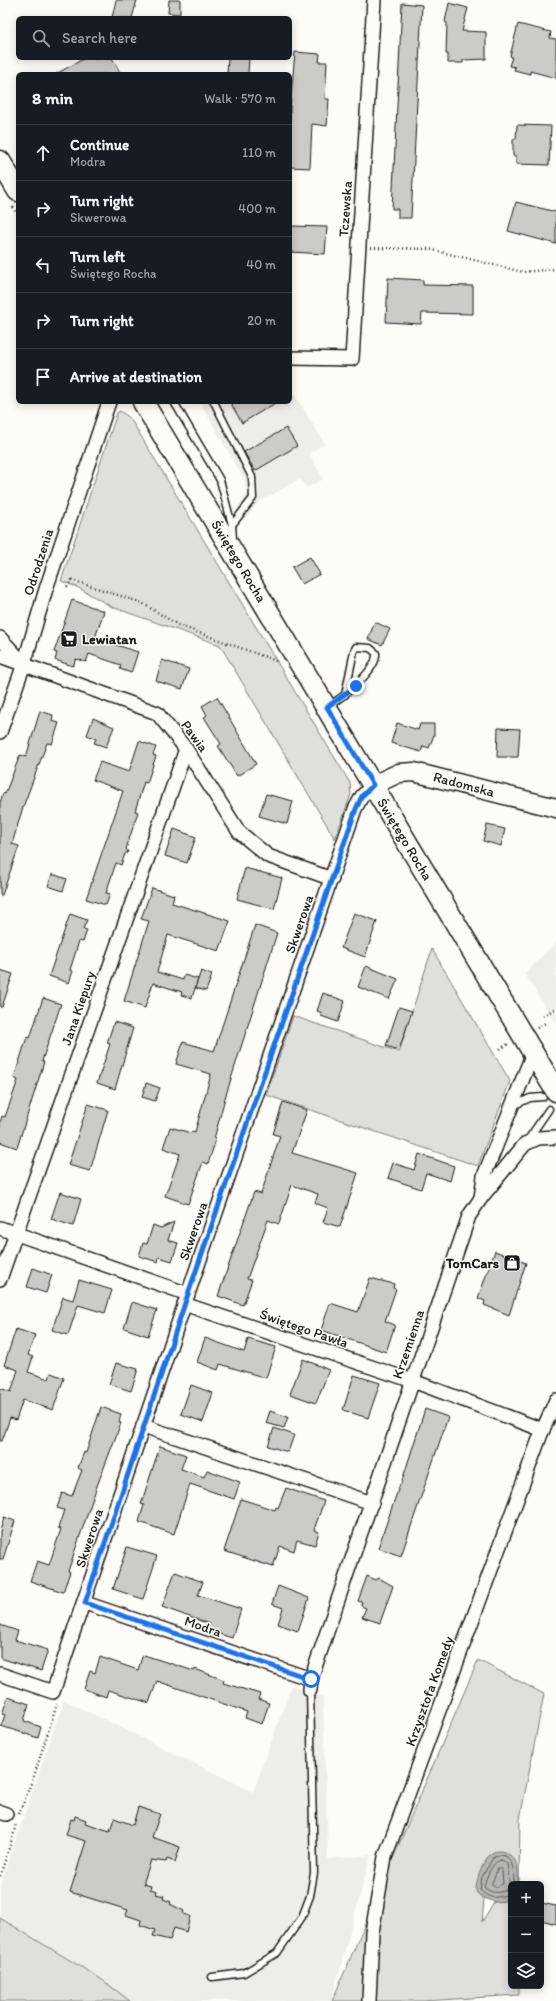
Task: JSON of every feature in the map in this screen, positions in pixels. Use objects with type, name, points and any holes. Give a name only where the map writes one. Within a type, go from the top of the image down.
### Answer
[{"type":"main road","points":[[0,161],[16,188]]},
{"type":"main road","name":"Świętego Rocha","points":[[144,404],[533,1053],[549,1099]]},
{"type":"street","name":"Tczewska","points":[[292,358],[352,359],[374,0]]},
{"type":"street","name":"Odrodzenia","points":[[0,732],[24,664],[46,589],[108,404]]},
{"type":"street","points":[[0,638],[24,664]]},
{"type":"street","name":"Pawia","points":[[0,656],[157,713],[186,749],[239,832],[268,856],[332,879]]},
{"type":"street","name":"Jana Kiepury","points":[[0,1279],[186,749]]},
{"type":"street","name":"Radomska","points":[[373,785],[399,773],[414,772],[556,808]]},
{"type":"street","name":"Skwerowa","points":[[53,1692],[85,1603],[186,1299],[356,809],[362,796],[373,785]]},
{"type":"street","name":"Krzemienna","points":[[481,1198],[484,1176],[533,1053]]},
{"type":"street","points":[[525,1144],[538,1138],[556,1137]]},
{"type":"street","name":"Krzemienna","points":[[310,1685],[469,1216],[481,1198],[525,1144]]},
{"type":"street","name":"Świętego Pawła","points":[[0,1228],[16,1232],[186,1299],[413,1381],[543,1430]]},
{"type":"street","name":"Krzysztofa Komedy","points":[[369,2001],[372,1932],[385,1857],[543,1430],[556,1400]]},
{"type":"street","points":[[143,1426],[372,1503]]},
{"type":"street","name":"Modra","points":[[85,1603],[310,1685]]},
{"type":"street","points":[[0,1674],[53,1692]]},
{"type":"lane","points":[[175,404],[220,480],[232,525],[233,551]]},
{"type":"lane","points":[[215,404],[252,477],[253,498],[232,525]]},
{"type":"lane","points":[[327,707],[345,695],[356,686],[377,657],[376,652],[370,648],[356,647],[345,695]]},
{"type":"lane","points":[[510,1108],[523,1100],[549,1099]]},
{"type":"lane","points":[[525,1144],[549,1099]]},
{"type":"lane","points":[[212,1976],[244,1973],[277,1953],[302,1917],[310,1896],[314,1873],[310,1685]]},
{"type":"path","points":[[359,248],[429,249],[523,272],[556,269]]},
{"type":"path","points":[[67,587],[72,580],[142,603],[178,625],[283,664]]},
{"type":"path","points":[[543,1016],[556,1008]]},
{"type":"path","points":[[0,1876],[18,1817],[25,1802],[58,1707],[53,1692]]},
{"type":"shaded area","points":[[292,390],[325,444],[309,453],[323,479],[307,488],[300,479],[259,502],[244,520],[238,507],[247,494],[245,481],[201,404],[292,404]]},
{"type":"shaded area","points":[[120,411],[130,418],[350,783],[351,794],[335,839],[220,645],[112,607],[77,587],[61,581],[117,413]]},
{"type":"shaded area","points":[[556,942],[556,1025],[525,974]]},
{"type":"shaded area","points":[[432,949],[510,1081],[478,1166],[266,1095],[293,1016],[399,1052]]},
{"type":"shaded area","points":[[478,1660],[544,1694],[520,1819],[519,1881],[517,1868],[476,1892],[484,1899],[482,1922],[494,1902],[505,1901],[508,1899],[508,1989],[519,1989],[519,1995],[424,2001],[332,2001]]},
{"type":"shaded area","points":[[292,1685],[323,1697],[328,1859],[371,1855],[331,2001],[130,2001],[101,1979],[0,1918],[0,1886],[64,1700],[253,1792]]},
{"type":"shaded area","points":[[0,1918],[101,1979],[130,2001],[0,2001]]},
{"type":"water","points":[[501,1851],[507,1853],[514,1859],[518,1868],[518,1881],[508,1881],[508,1899],[497,1902],[488,1900],[476,1892],[480,1871],[486,1860],[494,1852]]},
{"type":"building","points":[[116,0],[137,0],[133,16],[112,16]]},
{"type":"building","points":[[169,0],[180,0],[180,14],[168,13]]},
{"type":"building","points":[[402,3],[422,5],[411,218],[398,218],[398,209],[392,209]]},
{"type":"building","points":[[449,3],[468,8],[462,31],[486,32],[486,59],[463,60],[463,63],[448,63],[448,54],[446,54],[447,23],[445,22]]},
{"type":"building","points":[[518,24],[551,32],[550,38],[556,39],[556,78],[530,71],[530,74],[514,70],[515,67],[509,66]]},
{"type":"building","points":[[295,52],[320,54],[319,62],[327,62],[325,99],[329,99],[327,126],[312,124],[310,168],[292,167],[292,86]]},
{"type":"building","points":[[81,60],[113,60],[120,72],[60,72]]},
{"type":"building","points":[[228,60],[249,60],[248,72],[227,72]]},
{"type":"building","points":[[517,125],[551,126],[549,165],[516,164],[516,156],[513,156],[513,139],[516,139]]},
{"type":"building","points":[[516,202],[556,212],[556,244],[508,231]]},
{"type":"building","points":[[292,226],[327,227],[325,254],[292,252]]},
{"type":"building","points":[[388,278],[423,280],[423,285],[473,286],[473,314],[422,313],[421,324],[386,322]]},
{"type":"building","points":[[231,404],[274,404],[242,423]]},
{"type":"building","points":[[286,428],[297,446],[255,471],[244,452]]},
{"type":"building","points":[[310,557],[320,574],[302,584],[292,567]]},
{"type":"building","points":[[72,600],[104,611],[95,638],[138,652],[131,673],[120,669],[121,665],[89,654],[86,662],[76,659],[73,666],[55,660],[57,653],[54,652]]},
{"type":"building","points":[[375,622],[390,629],[382,645],[368,639]]},
{"type":"building","points":[[162,660],[189,669],[182,689],[156,681]]},
{"type":"building","points":[[217,697],[256,764],[237,776],[218,746],[221,744],[204,717],[207,715],[202,706]]},
{"type":"building","points":[[40,711],[53,715],[52,721],[59,723],[52,744],[47,743],[23,807],[12,844],[19,846],[2,895],[0,895],[0,803],[20,755],[26,757]]},
{"type":"building","points":[[93,718],[114,727],[106,747],[94,743],[96,739],[87,735]]},
{"type":"building","points":[[397,723],[418,730],[420,724],[434,724],[434,735],[429,748],[423,746],[421,752],[391,743]]},
{"type":"building","points":[[498,728],[520,729],[518,757],[497,757]]},
{"type":"building","points":[[139,741],[156,747],[153,755],[156,756],[147,783],[144,782],[135,811],[138,812],[126,849],[128,852],[125,854],[121,865],[116,863],[106,893],[110,894],[106,905],[86,899],[123,791],[93,780],[100,762],[129,772]]},
{"type":"building","points":[[266,794],[293,801],[287,824],[259,816]]},
{"type":"building","points":[[487,825],[505,829],[501,846],[483,841]]},
{"type":"building","points":[[174,829],[196,837],[187,863],[165,856]]},
{"type":"building","points":[[245,868],[282,878],[274,909],[237,899]]},
{"type":"building","points":[[52,874],[67,879],[63,891],[48,886]]},
{"type":"building","points":[[152,888],[174,895],[172,903],[230,921],[219,951],[168,935],[157,972],[183,980],[184,975],[198,979],[192,998],[181,995],[182,992],[153,983],[145,1008],[124,1001],[149,921],[141,919]]},
{"type":"building","points":[[354,913],[377,921],[365,957],[341,948]]},
{"type":"building","points":[[70,914],[87,920],[83,929],[87,930],[83,942],[79,941],[70,970],[73,971],[69,983],[49,976]]},
{"type":"building","points":[[255,925],[277,933],[225,1098],[214,1139],[216,1139],[208,1164],[203,1162],[188,1204],[165,1196],[180,1154],[163,1148],[170,1127],[191,1133],[192,1131],[195,1132],[211,1074],[176,1064],[183,1042],[214,1051]]},
{"type":"building","points":[[366,966],[398,979],[389,999],[358,987]]},
{"type":"building","points":[[0,970],[13,974],[2,1007],[0,1007]]},
{"type":"building","points":[[201,971],[212,975],[206,991],[195,988]]},
{"type":"building","points":[[323,993],[345,1001],[338,1022],[321,1016],[322,1013],[317,1011]]},
{"type":"building","points":[[43,998],[61,1004],[42,1061],[44,1062],[17,1148],[0,1142],[0,1123],[2,1116],[5,1117],[18,1080],[14,1078],[27,1037],[30,1038]]},
{"type":"building","points":[[399,1007],[412,1011],[399,1050],[386,1046]]},
{"type":"building","points":[[114,1022],[133,1028],[115,1089],[97,1083],[110,1044],[107,1043]]},
{"type":"building","points":[[146,1083],[160,1088],[155,1101],[142,1097]]},
{"type":"building","points":[[283,1102],[307,1110],[292,1153],[358,1173],[340,1227],[323,1222],[328,1208],[315,1203],[318,1194],[292,1185],[279,1224],[268,1220],[247,1279],[252,1280],[243,1305],[218,1296],[254,1192],[261,1194],[280,1136],[273,1134]]},
{"type":"building","points":[[88,1104],[108,1110],[90,1171],[68,1165]]},
{"type":"building","points":[[419,1154],[454,1166],[450,1181],[426,1173],[421,1189],[388,1178],[393,1163],[414,1170]]},
{"type":"building","points":[[60,1192],[81,1199],[73,1226],[51,1219]]},
{"type":"building","points":[[174,1222],[168,1240],[178,1243],[172,1261],[159,1257],[158,1262],[139,1256],[143,1243],[147,1244],[153,1225],[161,1228]]},
{"type":"building","points":[[495,1251],[526,1263],[509,1315],[484,1305],[485,1301],[478,1298]]},
{"type":"building","points":[[33,1268],[52,1275],[46,1293],[27,1287]]},
{"type":"building","points":[[370,1278],[394,1284],[393,1288],[396,1289],[385,1321],[395,1325],[386,1352],[321,1330],[330,1303],[358,1312]]},
{"type":"building","points":[[79,1280],[112,1290],[105,1313],[78,1305],[68,1335],[52,1330],[63,1297],[73,1300]]},
{"type":"building","points":[[132,1302],[157,1310],[148,1336],[124,1328]]},
{"type":"building","points":[[16,1329],[35,1335],[28,1355],[33,1357],[28,1372],[49,1379],[51,1373],[64,1378],[53,1410],[23,1400],[16,1420],[10,1418],[2,1441],[0,1441],[0,1388],[11,1392],[18,1370],[4,1365]]},
{"type":"building","points":[[205,1338],[244,1352],[248,1339],[276,1347],[266,1378],[220,1364],[218,1370],[197,1362]]},
{"type":"building","points":[[303,1359],[329,1370],[316,1403],[290,1394]]},
{"type":"building","points":[[116,1363],[138,1369],[131,1391],[109,1384]]},
{"type":"building","points":[[354,1375],[380,1383],[368,1418],[343,1410]]},
{"type":"building","points":[[191,1385],[213,1393],[203,1422],[181,1414]]},
{"type":"building","points":[[101,1407],[121,1414],[119,1422],[121,1423],[97,1486],[68,1571],[70,1572],[63,1592],[30,1581],[37,1561],[49,1565],[61,1529],[58,1528],[64,1510],[57,1508],[62,1493],[72,1496],[82,1470],[78,1468],[84,1452],[86,1453]]},
{"type":"building","points":[[425,1409],[448,1417],[401,1556],[378,1548],[401,1484]]},
{"type":"building","points":[[270,1411],[288,1417],[284,1428],[266,1423]]},
{"type":"building","points":[[274,1428],[294,1435],[288,1452],[268,1446]]},
{"type":"building","points":[[160,1446],[186,1455],[181,1469],[204,1477],[207,1470],[240,1482],[234,1499],[190,1484],[174,1534],[139,1522],[144,1505],[141,1504]]},
{"type":"building","points":[[286,1488],[324,1501],[314,1530],[319,1532],[315,1545],[297,1540],[294,1551],[280,1546],[273,1567],[224,1551],[241,1499],[275,1510],[276,1507],[278,1508]]},
{"type":"building","points":[[4,1517],[15,1521],[3,1559],[0,1559],[0,1531]]},
{"type":"building","points":[[127,1547],[157,1556],[143,1599],[113,1589]]},
{"type":"building","points":[[175,1572],[203,1582],[198,1595],[241,1609],[232,1638],[207,1630],[209,1624],[162,1607]]},
{"type":"building","points":[[367,1576],[376,1580],[379,1578],[393,1586],[380,1623],[362,1617],[366,1608],[361,1606],[362,1602],[358,1601]]},
{"type":"building","points":[[278,1586],[309,1598],[298,1631],[278,1624],[283,1608],[272,1604]]},
{"type":"building","points":[[0,1625],[18,1631],[15,1640],[48,1650],[41,1671],[0,1658]]},
{"type":"building","points":[[144,1655],[194,1671],[195,1669],[224,1680],[223,1683],[260,1694],[258,1699],[269,1703],[262,1724],[245,1718],[247,1712],[157,1681],[149,1703],[108,1690],[106,1697],[84,1689],[90,1671],[95,1673],[100,1657],[138,1670]]},
{"type":"building","points":[[8,1697],[29,1704],[24,1721],[41,1727],[38,1738],[1,1726],[5,1715],[2,1714]]},
{"type":"building","points":[[138,1807],[160,1814],[152,1837],[180,1847],[175,1862],[167,1859],[166,1862],[151,1860],[144,1881],[144,1884],[151,1886],[150,1889],[157,1891],[156,1894],[164,1896],[163,1899],[171,1902],[170,1904],[184,1911],[183,1914],[190,1916],[186,1932],[174,1928],[170,1940],[153,1936],[155,1930],[140,1925],[141,1920],[126,1915],[128,1910],[70,1892],[86,1841],[66,1835],[71,1819],[74,1820],[75,1816],[86,1820],[85,1823],[110,1831],[114,1818],[133,1825]]},
{"type":"building","points":[[544,1904],[556,1906],[556,1924],[544,1921]]},
{"type":"place","name":"Lewiatan","points":[[69,639]]},
{"type":"place","name":"TomCars","points":[[512,1263]]},
{"type":"route","points":[[311,1679],[85,1603],[188,1294],[356,809],[362,796],[373,785],[327,707],[356,686]]}]
